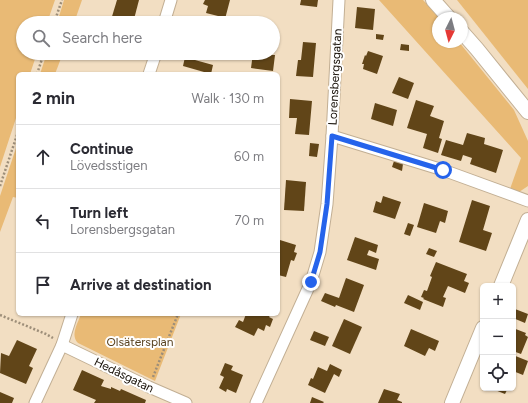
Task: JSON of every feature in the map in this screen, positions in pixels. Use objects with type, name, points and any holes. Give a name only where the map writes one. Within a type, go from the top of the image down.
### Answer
[{"type":"street","points":[[166,16],[171,0]]},
{"type":"street","name":"Lorensbergsgatan","points":[[256,403],[311,282],[320,252],[327,204],[339,0]]},
{"type":"street","points":[[433,0],[444,12]]},
{"type":"street","points":[[468,39],[528,112]]},
{"type":"street","points":[[151,72],[154,60]]},
{"type":"street","points":[[332,136],[443,170],[528,201]]},
{"type":"street","points":[[502,283],[528,220]]},
{"type":"street","points":[[35,403],[62,345],[71,316]]},
{"type":"street","points":[[452,403],[480,335]]},
{"type":"street","name":"Hedåsgatan","points":[[62,345],[186,403]]},
{"type":"path","points":[[56,16],[62,0]]},
{"type":"path","points":[[38,72],[42,60]]},
{"type":"path","points":[[0,186],[16,138]]},
{"type":"path","points":[[0,315],[46,334],[62,345]]},
{"type":"path","points":[[149,387],[177,316]]},
{"type":"green space","points":[[0,0],[55,0],[49,16],[16,16],[16,60],[35,60],[31,72],[16,72],[16,118],[0,167]]},
{"type":"green space","points":[[64,0],[82,0],[76,16],[59,16]]},
{"type":"green space","points":[[379,0],[423,0],[434,12],[432,12],[432,48],[464,48],[514,110],[528,141],[528,186],[519,192],[510,189],[521,158]]},
{"type":"green space","points":[[457,0],[528,0],[528,89],[468,12]]},
{"type":"green space","points":[[45,60],[60,60],[56,72],[41,72]]},
{"type":"green space","points":[[16,148],[16,198],[13,197],[0,232],[0,196]]},
{"type":"green space","name":"Olsätersplan","points":[[80,316],[180,316],[155,381],[78,343],[75,336]]},
{"type":"building","points":[[117,0],[139,0],[135,16],[112,16]]},
{"type":"building","points":[[205,0],[230,0],[226,16],[206,13],[208,6],[203,4]]},
{"type":"building","points":[[301,0],[318,0],[317,7],[300,5]]},
{"type":"building","points":[[357,7],[375,9],[373,30],[355,28]]},
{"type":"building","points":[[376,34],[384,35],[383,40],[376,39]]},
{"type":"building","points":[[303,42],[316,43],[313,77],[296,76],[298,60],[301,60]]},
{"type":"building","points":[[401,44],[409,45],[409,51],[400,50]]},
{"type":"building","points":[[368,51],[383,56],[377,74],[363,69],[364,64],[362,64]]},
{"type":"building","points":[[184,60],[195,60],[213,65],[211,72],[204,72],[183,66]]},
{"type":"building","points":[[252,60],[274,60],[273,71],[251,68]]},
{"type":"building","points":[[399,77],[414,83],[408,99],[392,93]]},
{"type":"building","points":[[290,99],[312,101],[309,135],[295,134],[297,118],[289,118]]},
{"type":"building","points":[[416,100],[434,106],[430,116],[444,121],[439,138],[442,139],[438,153],[423,148],[427,134],[407,128]]},
{"type":"building","points":[[375,103],[397,110],[393,126],[371,119]]},
{"type":"building","points":[[467,133],[485,138],[484,144],[503,150],[496,173],[470,164],[472,158],[463,155],[461,161],[441,155],[446,140],[463,145]]},
{"type":"building","points":[[310,143],[319,144],[317,157],[309,156]]},
{"type":"building","points":[[394,161],[403,164],[402,171],[392,167]]},
{"type":"building","points":[[286,180],[306,182],[304,211],[284,210]]},
{"type":"building","points":[[383,196],[401,202],[395,219],[373,212],[376,201],[381,203]]},
{"type":"building","points":[[472,200],[490,206],[483,230],[492,233],[486,251],[459,242]]},
{"type":"building","points":[[424,203],[448,211],[445,223],[440,221],[436,233],[417,227]]},
{"type":"building","points":[[408,223],[414,225],[410,236],[404,234]]},
{"type":"building","points":[[355,237],[378,245],[376,253],[369,250],[367,255],[379,259],[376,270],[347,260]]},
{"type":"building","points":[[280,240],[296,245],[294,252],[297,253],[294,261],[291,260],[286,277],[280,276]]},
{"type":"building","points":[[429,248],[437,251],[434,257],[426,254]]},
{"type":"building","points":[[436,262],[467,274],[464,281],[469,283],[465,293],[448,286],[443,297],[446,298],[443,307],[421,297],[424,290],[427,291],[432,277],[430,276]]},
{"type":"building","points":[[346,278],[364,285],[354,312],[336,305],[335,307],[321,301],[325,293],[339,298]]},
{"type":"building","points":[[408,295],[423,302],[420,310],[404,303]]},
{"type":"building","points":[[516,309],[528,314],[525,323],[516,319]]},
{"type":"building","points":[[245,316],[270,316],[273,319],[270,327],[266,325],[264,331],[258,328],[254,336],[235,327],[239,320],[243,322]]},
{"type":"building","points":[[344,319],[362,327],[350,354],[332,346]]},
{"type":"building","points":[[411,329],[439,341],[435,351],[429,348],[425,356],[404,346]]},
{"type":"building","points":[[516,329],[526,333],[525,335],[528,337],[521,354],[516,352]]},
{"type":"building","points":[[314,331],[329,337],[325,346],[310,340]]},
{"type":"building","points":[[17,340],[37,349],[29,366],[33,368],[26,384],[0,373],[1,353],[9,356]]},
{"type":"building","points":[[516,356],[528,361],[523,375],[516,372]]},
{"type":"building","points":[[225,363],[233,366],[231,370],[243,375],[236,393],[227,389],[226,392],[219,388],[224,377],[220,375]]},
{"type":"building","points":[[330,364],[342,370],[339,377],[334,374],[325,393],[308,385],[311,378],[313,379],[318,367],[327,371]]},
{"type":"building","points":[[82,370],[104,380],[101,386],[111,389],[111,387],[120,391],[121,389],[146,400],[145,403],[94,403],[96,400],[73,390]]},
{"type":"building","points":[[384,389],[400,394],[397,400],[402,403],[378,403]]},
{"type":"building","points":[[498,391],[506,391],[505,394]]},
{"type":"building","points":[[0,392],[14,398],[12,403],[0,403]]},
{"type":"building","points":[[312,397],[324,402],[310,403]]},
{"type":"route","points":[[311,282],[320,252],[327,204],[332,136],[443,170]]}]
